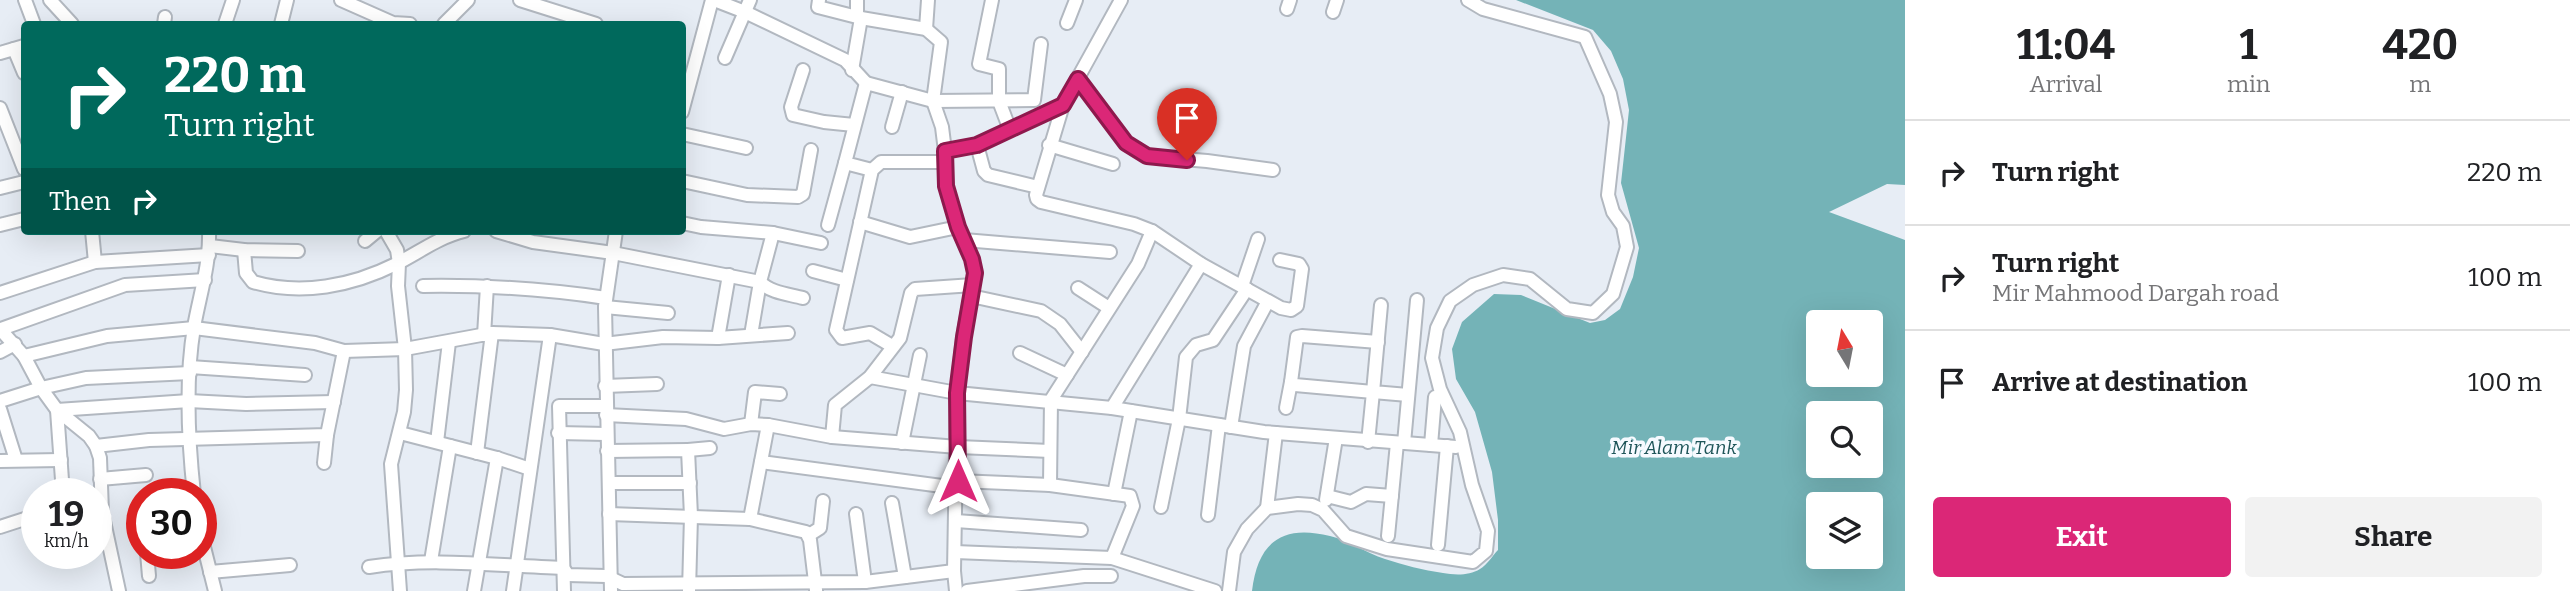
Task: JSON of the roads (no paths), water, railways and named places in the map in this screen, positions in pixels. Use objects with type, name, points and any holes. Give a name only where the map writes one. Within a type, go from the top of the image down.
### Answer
[{"type":"street","points":[[25,0],[33,21]]},
{"type":"street","points":[[50,0],[69,21]]},
{"type":"street","points":[[226,21],[233,0]]},
{"type":"street","points":[[282,21],[287,0]]},
{"type":"street","points":[[341,0],[386,21]]},
{"type":"street","points":[[447,21],[468,0]]},
{"type":"street","points":[[520,0],[586,21]]},
{"type":"street","points":[[686,98],[713,0],[748,6],[845,60],[866,83],[933,101],[1034,100],[1041,44]]},
{"type":"street","points":[[805,0],[859,17],[926,29],[941,41],[933,101],[942,127],[946,186],[958,227],[972,259],[972,290],[957,393],[958,484],[954,571],[956,591]]},
{"type":"street","points":[[852,70],[859,17],[857,0]]},
{"type":"street","points":[[926,29],[928,0]]},
{"type":"street","points":[[992,0],[979,64],[999,69],[999,101],[1010,130]]},
{"type":"street","points":[[1067,23],[1076,0]]},
{"type":"street","points":[[1121,0],[1063,105],[1036,195],[1041,202],[1134,224],[1152,231],[1201,264],[1281,308],[1291,310],[1297,306],[1302,269],[1299,264],[1280,260]]},
{"type":"street","points":[[1267,508],[1312,505],[1323,510],[1346,536],[1387,549],[1473,562],[1486,551],[1488,531],[1472,485],[1460,432],[1440,389],[1432,358],[1437,328],[1450,302],[1473,285],[1503,275],[1530,279],[1567,309],[1593,313],[1613,293],[1627,247],[1623,226],[1613,212],[1608,195],[1616,122],[1611,93],[1584,37],[1483,9],[1468,0]]},
{"type":"street","points":[[725,58],[748,6]]},
{"type":"street","points":[[0,52],[19,47]]},
{"type":"street","points":[[803,70],[790,107],[793,115],[854,125]]},
{"type":"street","points":[[1078,79],[1126,143],[1147,156],[1273,170]]},
{"type":"street","points":[[828,225],[866,83]]},
{"type":"street","points":[[892,127],[902,92]]},
{"type":"street","points":[[892,346],[870,333],[849,337],[839,336],[836,330],[872,170],[881,162],[944,156],[977,145],[1063,105]]},
{"type":"street","points":[[0,108],[21,161]]},
{"type":"street","points":[[686,135],[746,148]]},
{"type":"street","points":[[977,145],[984,171],[988,175],[1038,187]]},
{"type":"street","points":[[1049,145],[1113,164]]},
{"type":"street","points":[[686,182],[747,195],[798,197],[803,194],[811,150]]},
{"type":"street","points":[[845,163],[872,170]]},
{"type":"street","points":[[0,188],[21,183]]},
{"type":"street","points":[[0,225],[21,220]]},
{"type":"street","points":[[860,222],[910,237],[958,227]]},
{"type":"street","points":[[686,224],[701,228],[773,233],[821,243]]},
{"type":"street","points":[[1050,485],[1051,400],[1139,264],[1152,231]]},
{"type":"street","points":[[751,335],[760,282],[773,233]]},
{"type":"street","points":[[92,235],[95,262]]},
{"type":"street","points":[[192,478],[188,439],[190,370],[194,328],[205,280],[209,235]]},
{"type":"street","points":[[365,240],[372,235]]},
{"type":"street","points":[[388,235],[397,250],[399,263],[398,286],[407,390],[400,433],[391,464],[400,591]]},
{"type":"street","points":[[244,250],[249,279],[287,289],[315,289],[380,272],[452,235]]},
{"type":"street","points":[[509,235],[533,242],[612,253],[729,275],[760,282],[774,291],[803,298]]},
{"type":"street","points":[[611,584],[604,344],[606,302],[615,235]]},
{"type":"street","points":[[1161,507],[1179,419],[1186,357],[1196,345],[1213,340],[1245,288],[1258,239]]},
{"type":"street","points":[[964,240],[1110,252]]},
{"type":"street","points":[[0,293],[95,262],[209,250],[298,251]]},
{"type":"street","points":[[1112,408],[1201,264]]},
{"type":"street","points":[[813,271],[847,280]]},
{"type":"street","points":[[719,338],[729,275]]},
{"type":"street","points":[[100,478],[100,458],[96,446],[89,436],[57,410],[41,388],[24,356],[0,329],[125,285],[205,280]]},
{"type":"street","points":[[423,286],[553,290],[668,313]]},
{"type":"street","points":[[477,453],[488,334],[487,286]]},
{"type":"street","points":[[1078,288],[1109,308]]},
{"type":"street","points":[[832,437],[835,405],[870,377],[901,334],[911,293],[915,289],[972,290],[1041,311],[1060,324],[1082,352]]},
{"type":"street","points":[[1388,536],[1408,395],[1417,300]]},
{"type":"street","points":[[1208,515],[1244,346],[1268,301]]},
{"type":"street","points":[[1368,442],[1381,304]]},
{"type":"street","points":[[24,356],[107,336],[194,328],[315,344],[344,351],[405,349],[488,334],[550,335],[604,344],[663,337],[719,338],[788,333]]},
{"type":"street","points":[[513,591],[550,335]]},
{"type":"street","points":[[1286,408],[1297,337],[1378,342]]},
{"type":"street","points":[[431,561],[444,444],[449,342]]},
{"type":"street","points":[[0,352],[15,344]]},
{"type":"street","points":[[324,463],[344,351]]},
{"type":"street","points":[[1020,353],[1067,375]]},
{"type":"street","points":[[902,443],[920,355]]},
{"type":"street","points":[[0,401],[86,378],[190,370],[305,375]]},
{"type":"street","points":[[870,377],[957,393],[1051,400],[1276,433],[1368,442],[1452,446],[1438,545]]},
{"type":"street","points":[[1291,382],[1295,385],[1408,395]]},
{"type":"street","points":[[606,386],[657,384]]},
{"type":"street","points":[[751,424],[755,392],[780,394]]},
{"type":"street","points":[[1432,445],[1435,397]]},
{"type":"street","points":[[57,410],[189,401],[246,404],[334,402]]},
{"type":"street","points":[[564,591],[559,406],[686,419],[724,429],[751,424],[768,425],[832,437],[1051,451]]},
{"type":"street","points":[[0,409],[16,460]]},
{"type":"street","points":[[57,410],[62,478]]},
{"type":"street","points":[[1114,494],[1131,411]]},
{"type":"street","points":[[750,519],[768,425]]},
{"type":"street","points":[[400,433],[530,469]]},
{"type":"street","points":[[558,433],[607,434]]},
{"type":"street","points":[[1229,591],[1234,552],[1247,529],[1267,508],[1276,433]]},
{"type":"street","points":[[96,446],[188,439],[327,435]]},
{"type":"street","points":[[1336,438],[1326,498],[1351,502],[1366,494],[1392,496]]},
{"type":"street","points":[[607,451],[710,448]]},
{"type":"street","points":[[688,450],[691,516],[689,587]]},
{"type":"street","points":[[474,591],[497,458]]},
{"type":"street","points":[[0,461],[61,460]]},
{"type":"street","points":[[761,462],[958,484],[1050,485],[1130,496],[1133,506],[1112,558]]},
{"type":"street","points":[[109,478],[146,474]]},
{"type":"street","points":[[609,483],[690,483]]},
{"type":"street","points":[[608,514],[750,519],[809,535],[820,528],[823,501]]},
{"type":"street","points":[[892,503],[896,583]]},
{"type":"street","points":[[856,514],[865,582]]},
{"type":"street","points":[[0,527],[21,520]]},
{"type":"street","points":[[956,521],[1080,530]]},
{"type":"street","points":[[809,535],[816,587]]},
{"type":"street","points":[[955,552],[1112,558],[1215,591]]},
{"type":"street","points":[[369,567],[398,562],[431,561],[564,568]]},
{"type":"street","points":[[112,563],[119,591]]},
{"type":"street","points":[[210,572],[290,565]]},
{"type":"street","points":[[564,568],[568,575],[606,576],[611,584]]},
{"type":"street","points":[[148,569],[149,576]]},
{"type":"street","points":[[209,569],[215,591]]},
{"type":"street","points":[[611,584],[816,587],[865,582],[896,583],[954,571]]},
{"type":"street","points":[[967,591],[1084,576],[1111,576]]},
{"type":"water","name":"Mir Alam Tank","points":[[1516,0],[1905,0],[1905,185],[1887,184],[1829,212],[1905,240],[1905,591],[1252,591],[1260,560],[1267,549],[1286,535],[1298,533],[1337,538],[1392,561],[1452,574],[1476,571],[1498,550],[1498,520],[1492,472],[1475,412],[1456,379],[1452,349],[1462,322],[1494,294],[1521,295],[1590,323],[1605,320],[1620,309],[1633,277],[1639,248],[1621,183],[1629,110],[1623,79],[1611,51],[1593,30]]}]
